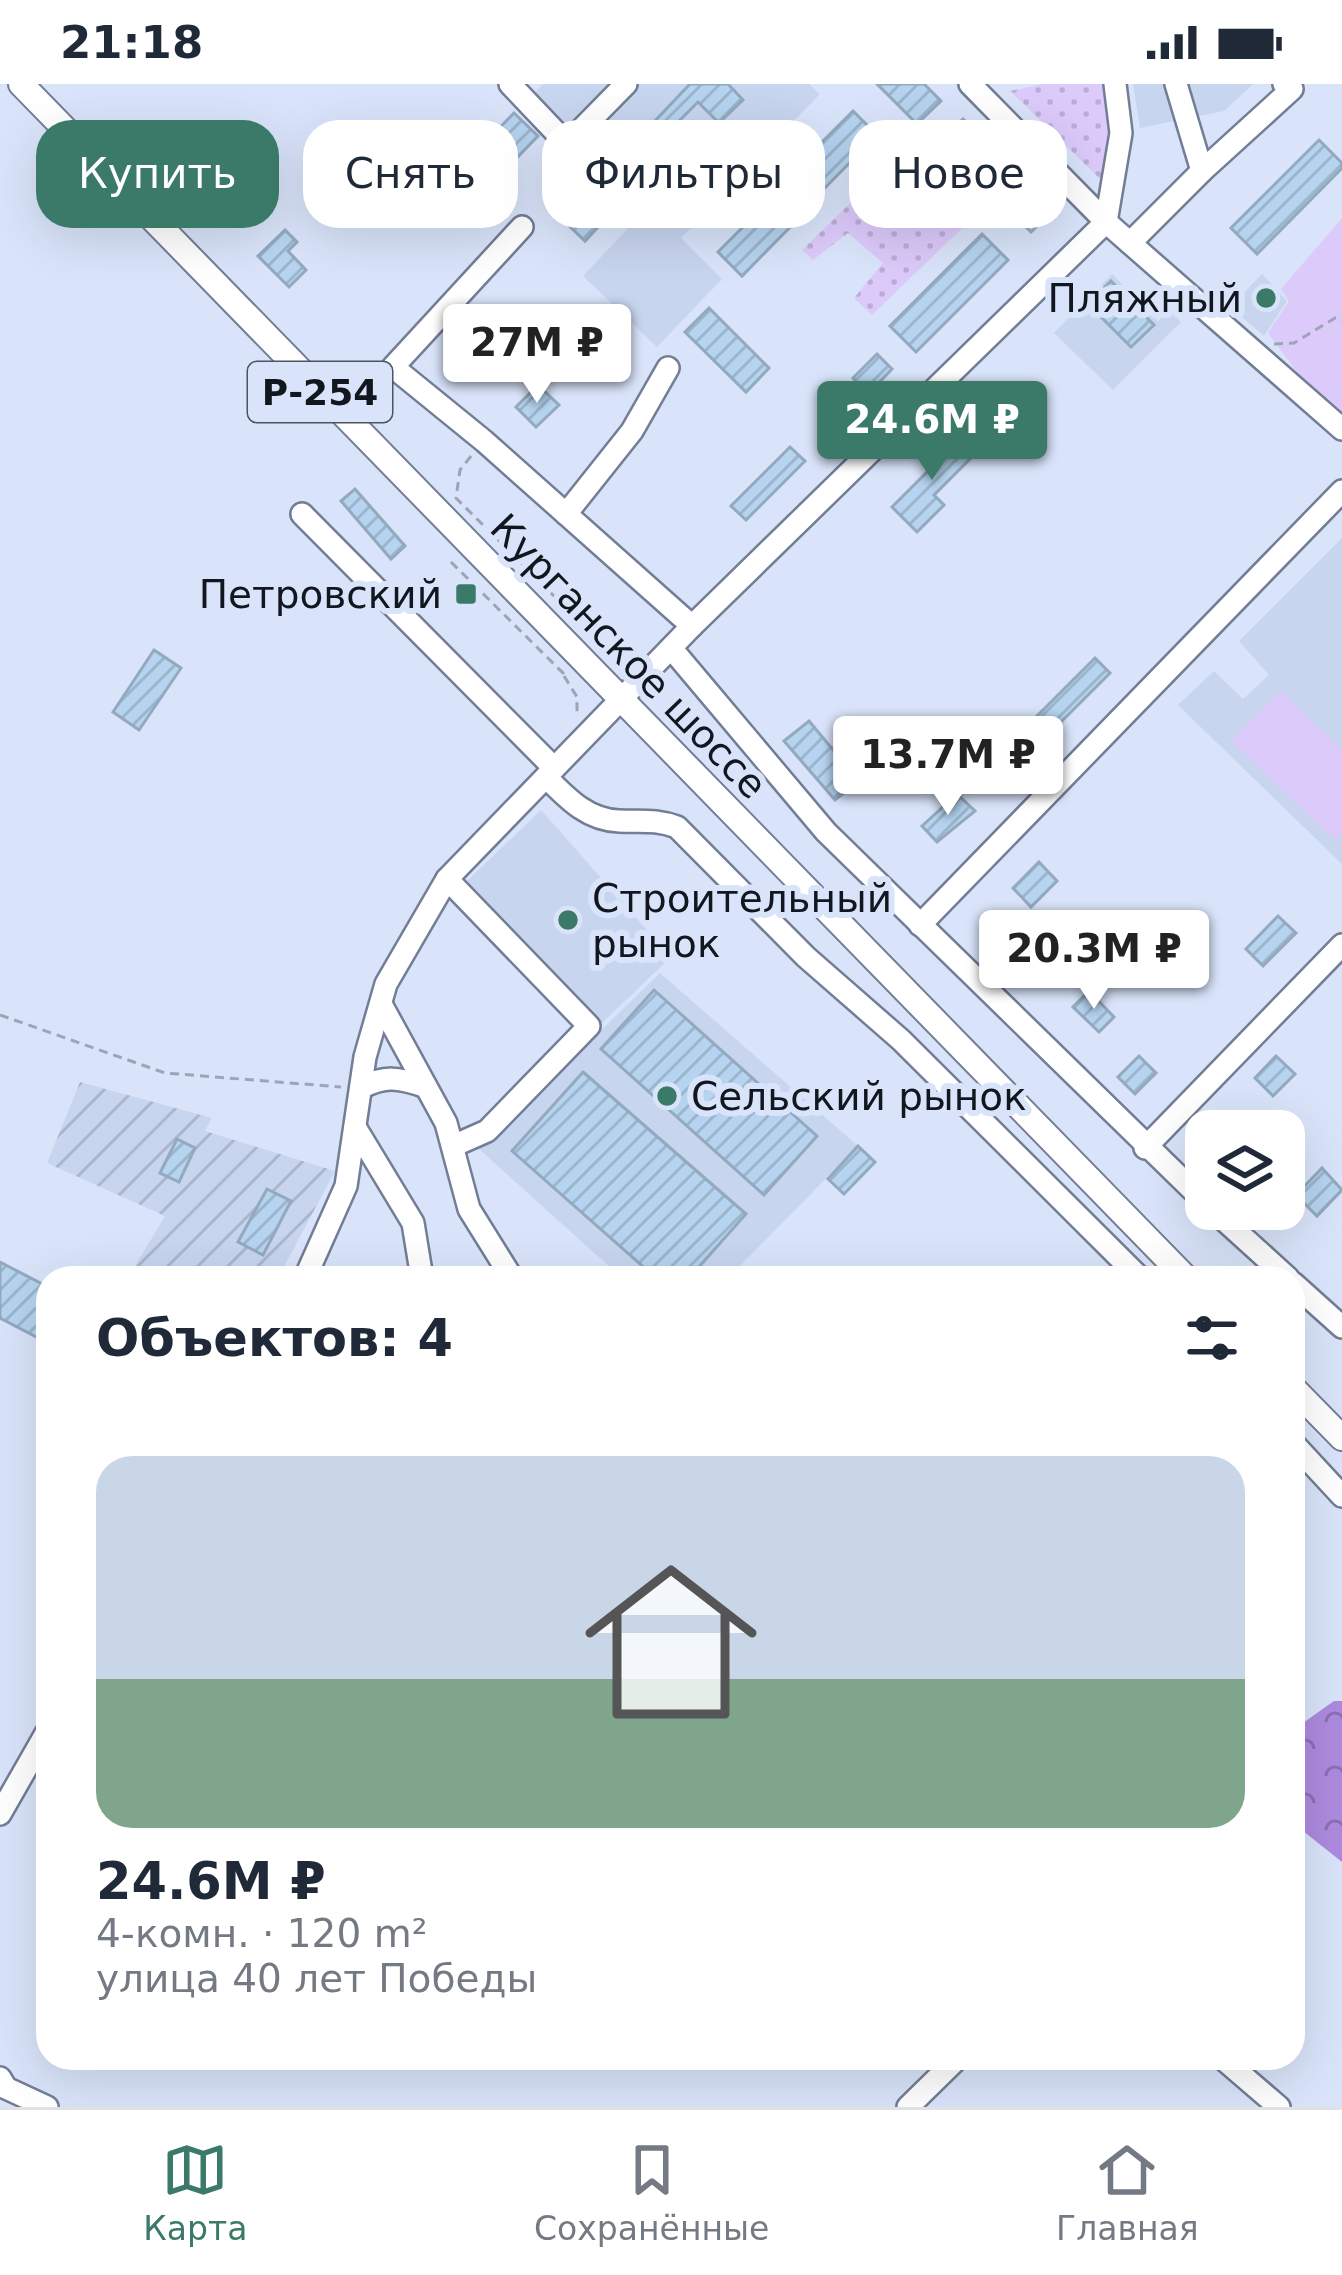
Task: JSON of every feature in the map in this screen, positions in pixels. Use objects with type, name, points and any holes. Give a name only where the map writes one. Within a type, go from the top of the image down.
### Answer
[{"type":"main road","name":"Курганское шоссе","points":[[21,84],[1174,1266]]},
{"type":"main road","points":[[1305,1400],[1342,1438]]},
{"type":"street","points":[[510,84],[568,144],[626,84]]},
{"type":"street","points":[[970,84],[1106,222],[1342,429]]},
{"type":"street","points":[[310,1266],[346,1186],[361,1088],[386,984],[447,879],[692,626],[1106,222],[1121,133],[1115,84]]},
{"type":"street","points":[[1176,84],[1202,171]]},
{"type":"street","points":[[1130,243],[1292,89],[1285,84]]},
{"type":"street","points":[[522,227],[393,368],[484,440],[692,626]]},
{"type":"street","points":[[566,514],[632,431],[668,368]]},
{"type":"street","points":[[920,925],[1342,491]]},
{"type":"street","points":[[302,514],[587,814],[614,821],[659,820],[677,827],[1129,1266]]},
{"type":"street","points":[[671,647],[826,832],[1185,1184]]},
{"type":"street","points":[[447,879],[589,1026],[487,1131],[453,1146]]},
{"type":"street","points":[[1145,1148],[1342,945]]},
{"type":"street","points":[[381,1004],[446,1123],[469,1209],[505,1266]]},
{"type":"street","points":[[361,1088],[377,1079],[397,1077],[424,1086]]},
{"type":"street","points":[[355,1127],[413,1223],[420,1266]]},
{"type":"street","points":[[1236,1230],[1275,1266]]},
{"type":"street","points":[[1305,1293],[1342,1327]]},
{"type":"street","points":[[1305,1456],[1342,1496]]},
{"type":"street","points":[[0,1814],[36,1751]]},
{"type":"street","points":[[908,2107],[946,2070]]},
{"type":"street","points":[[1236,2070],[1279,2107]]},
{"type":"street","points":[[2,2091],[47,2107]]},
{"type":"path","points":[[1242,345],[1294,344],[1335,318],[1342,320]]},
{"type":"path","points":[[484,440],[460,470],[456,498],[597,640]]},
{"type":"path","points":[[451,562],[563,674],[577,697],[575,747]]},
{"type":"path","points":[[0,1015],[165,1073],[361,1088]]},
{"type":"shaded area","points":[[543,84],[809,84],[820,94],[795,120],[554,120],[531,97]]},
{"type":"shaded area","points":[[1042,84],[1107,84],[1114,131],[1102,181],[1067,147],[1067,120],[1040,120],[1010,91]]},
{"type":"shaded area","points":[[1133,84],[1253,84],[1224,111],[1140,128]]},
{"type":"shaded area","points":[[849,204],[849,228],[962,228],[872,315],[854,298],[883,263],[848,233],[813,260],[802,250]]},
{"type":"shaded area","points":[[1342,218],[1342,416],[1300,376],[1268,333],[1289,301],[1281,289]]},
{"type":"shaded area","points":[[628,228],[691,228],[681,238],[722,279],[657,347],[583,276]]},
{"type":"shaded area","points":[[1112,274],[1158,321],[1169,310],[1181,322],[1113,390],[1054,333]]},
{"type":"shaded area","points":[[1262,274],[1287,301],[1264,336],[1230,307]]},
{"type":"shaded area","points":[[1342,538],[1342,864],[1178,705],[1214,671],[1243,699],[1269,675],[1239,641]]},
{"type":"shaded area","points":[[1281,691],[1342,750],[1342,833],[1335,840],[1231,741]]},
{"type":"shaded area","name":"Строительный рынок","points":[[541,810],[671,957],[598,1027],[465,883]]},
{"type":"shaded area","name":"Сельский рынок","points":[[660,973],[858,1146],[740,1266],[609,1266],[479,1149]]},
{"type":"shaded area","points":[[80,1082],[212,1118],[205,1131],[335,1171],[284,1266],[135,1266],[165,1216],[47,1163]]},
{"type":"green space","points":[[1334,1701],[1342,1701],[1342,1862],[1305,1833],[1305,1722]]},
{"type":"building","points":[[690,84],[728,84],[743,100],[722,120],[716,120],[698,102],[680,120],[656,120]]},
{"type":"building","points":[[877,84],[924,84],[941,101],[921,120],[913,120]]},
{"type":"building","points":[[853,111],[862,120],[849,120],[849,163],[825,188],[825,139]]},
{"type":"building","points":[[514,113],[538,136],[518,156],[518,120],[507,120]]},
{"type":"building","points":[[1319,140],[1342,168],[1257,254],[1231,228]]},
{"type":"building","points":[[571,228],[597,228],[585,241]]},
{"type":"building","points":[[742,228],[789,228],[742,276],[718,252]]},
{"type":"building","points":[[285,230],[297,242],[288,251],[306,270],[289,287],[258,256]]},
{"type":"building","points":[[982,234],[1008,260],[916,352],[890,326]]},
{"type":"building","points":[[1111,281],[1154,325],[1131,347],[1088,304]]},
{"type":"building","points":[[709,308],[769,368],[746,392],[685,332]]},
{"type":"building","points":[[489,329],[505,346],[481,370],[464,354]]},
{"type":"building","points":[[877,354],[892,369],[868,394],[853,378]]},
{"type":"building","points":[[538,385],[559,405],[536,427],[516,407]]},
{"type":"building","points":[[948,433],[972,457],[934,495],[944,505],[917,532],[892,507],[933,466],[924,457]]},
{"type":"building","points":[[790,447],[805,461],[746,520],[731,506]]},
{"type":"building","points":[[355,489],[405,546],[391,559],[341,501]]},
{"type":"building","points":[[154,650],[181,668],[139,730],[113,712]]},
{"type":"building","points":[[1095,658],[1110,673],[1048,735],[1033,720]]},
{"type":"building","points":[[809,721],[859,781],[835,800],[784,741]]},
{"type":"building","points":[[957,794],[975,811],[937,842],[922,826]]},
{"type":"building","points":[[1039,862],[1057,881],[1031,907],[1013,888]]},
{"type":"building","points":[[1278,916],[1296,933],[1263,966],[1246,949]]},
{"type":"building","points":[[654,990],[817,1136],[764,1195],[601,1049]]},
{"type":"building","points":[[1089,991],[1114,1017],[1099,1032],[1073,1007]]},
{"type":"building","points":[[1139,1056],[1156,1073],[1135,1094],[1118,1077]]},
{"type":"building","points":[[1276,1056],[1295,1074],[1273,1096],[1255,1078]]},
{"type":"building","points":[[583,1072],[746,1214],[700,1266],[642,1266],[512,1151]]},
{"type":"building","points":[[177,1139],[195,1148],[179,1182],[160,1173]]},
{"type":"building","points":[[858,1146],[875,1162],[844,1194],[828,1179]]},
{"type":"building","points":[[1322,1168],[1342,1190],[1317,1216],[1305,1204],[1305,1186]]},
{"type":"building","points":[[267,1189],[291,1201],[263,1255],[238,1242]]},
{"type":"building","points":[[0,1262],[36,1281],[36,1337],[0,1318]]},
{"type":"place","name":"Пляжный","points":[[1266,298]]},
{"type":"place","name":"Петровский","points":[[466,594]]},
{"type":"place","name":"Строительный рынок","points":[[568,920]]},
{"type":"place","name":"Сельский рынок","points":[[667,1096]]}]
